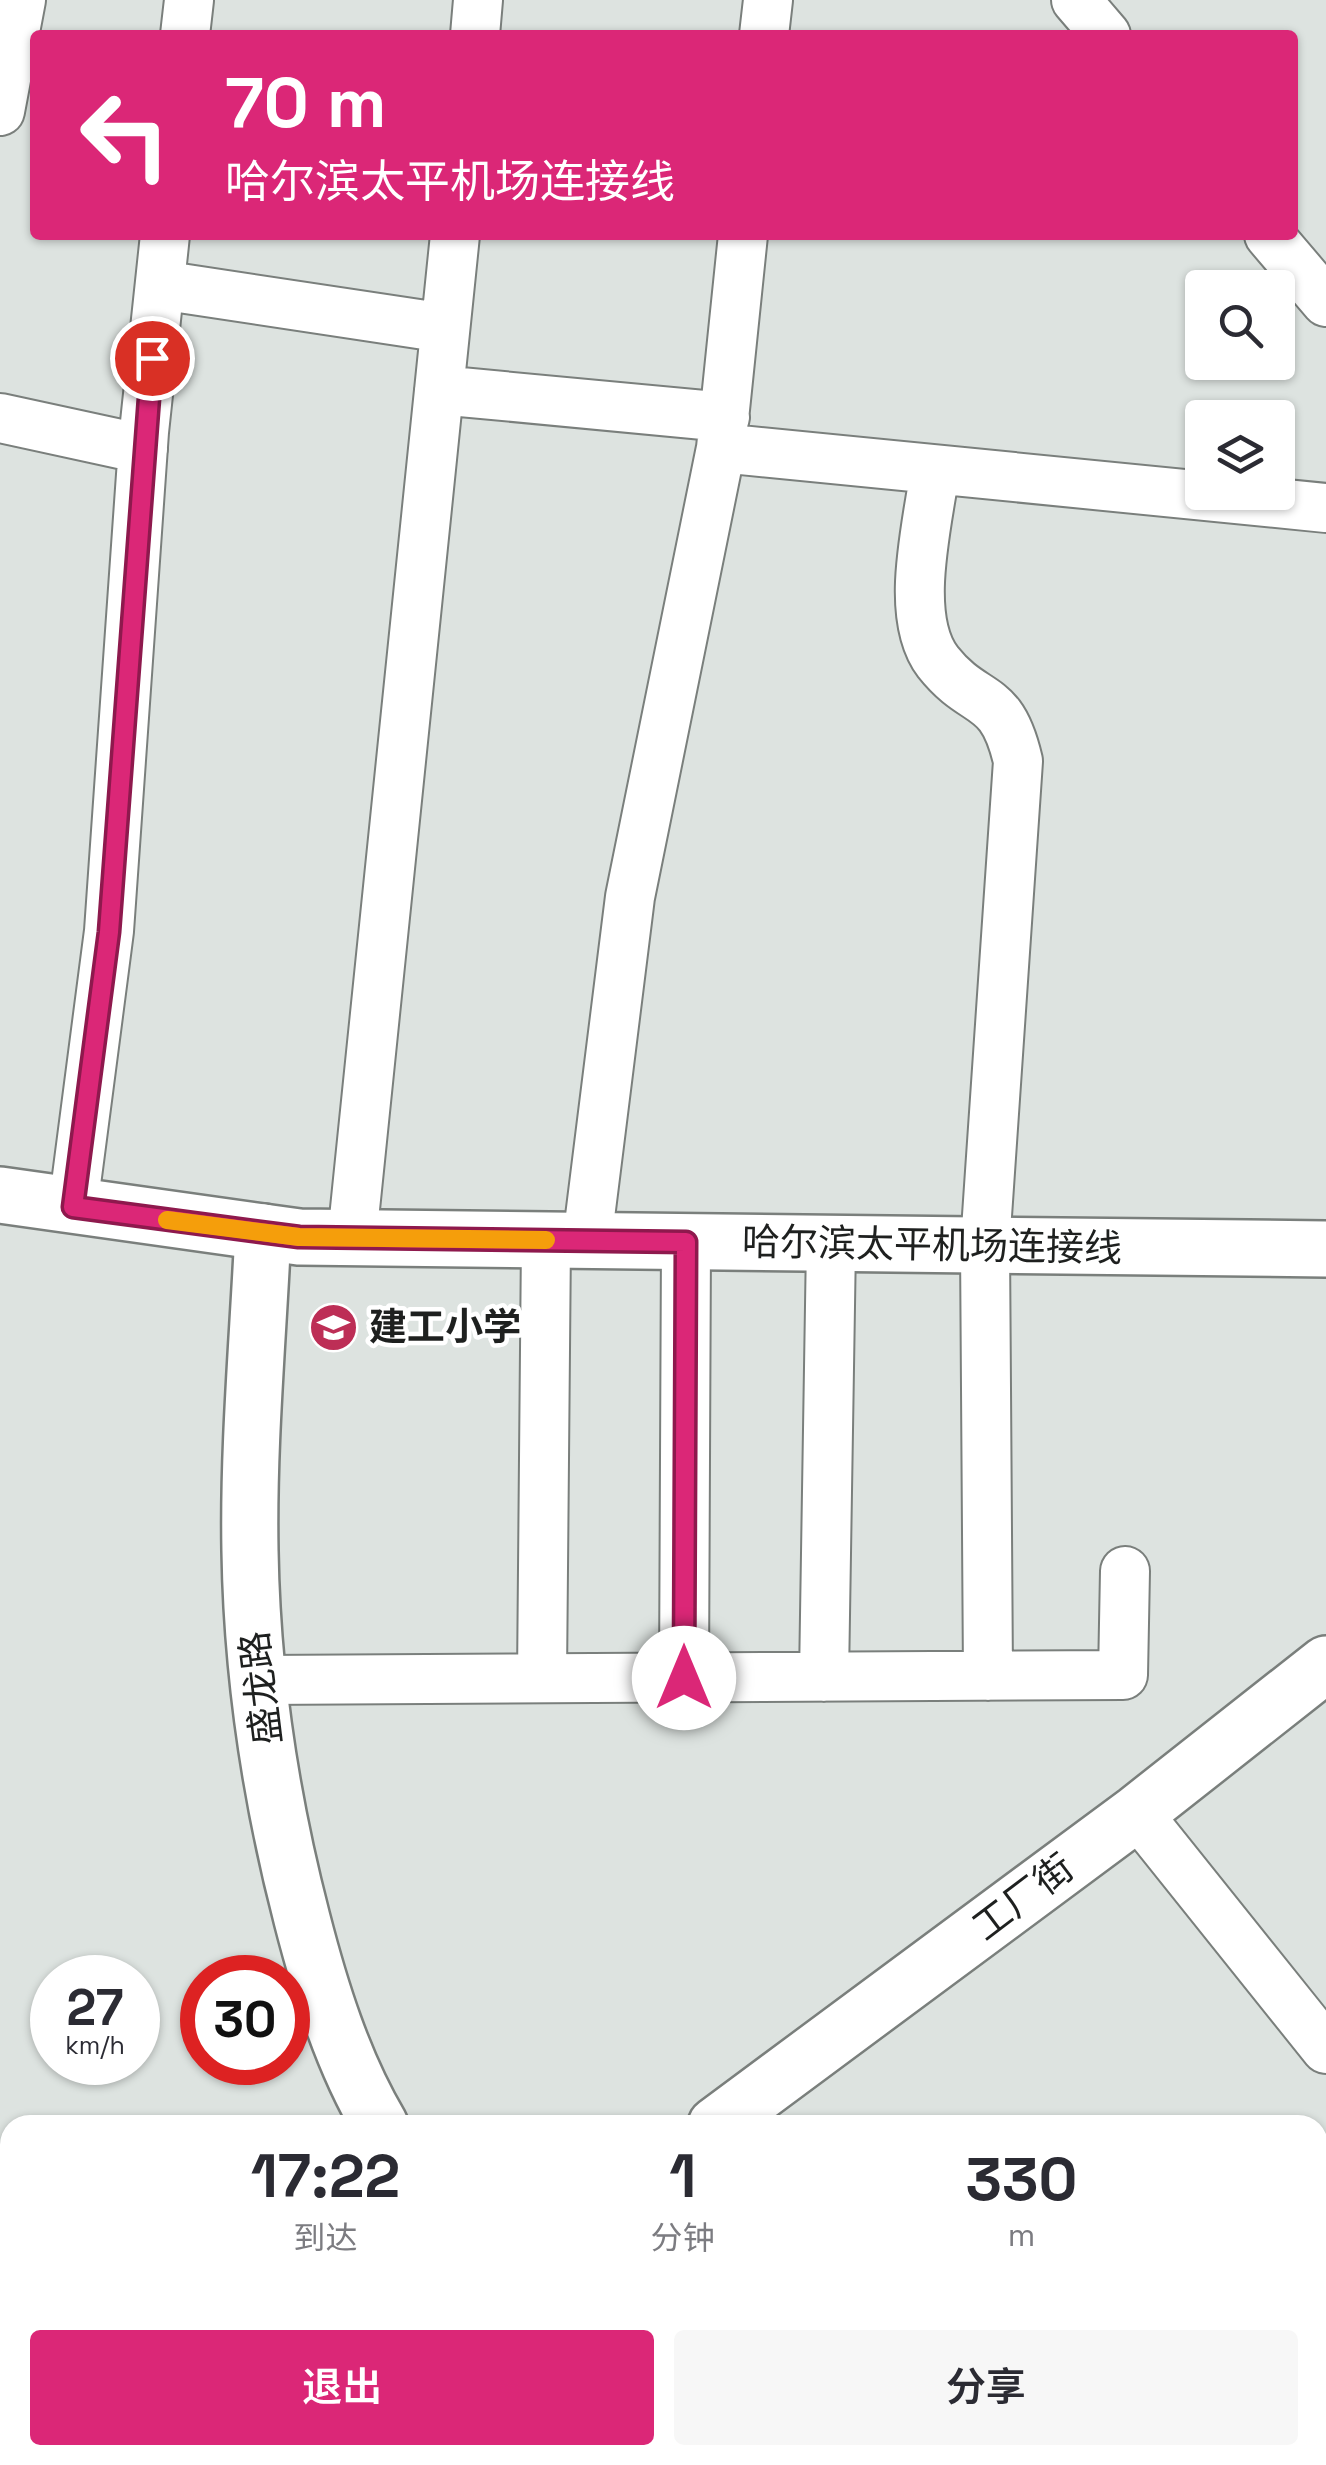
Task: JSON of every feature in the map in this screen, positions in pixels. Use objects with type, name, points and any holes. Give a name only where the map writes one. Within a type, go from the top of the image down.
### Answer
[{"type":"street","points":[[0,111],[21,0]]},
{"type":"street","points":[[186,30],[189,0]]},
{"type":"street","points":[[475,30],[478,0]]},
{"type":"street","points":[[765,30],[768,0]]},
{"type":"street","points":[[1076,0],[1102,30]]},
{"type":"street","points":[[73,1207],[109,932],[143,448],[164,240]]},
{"type":"street","points":[[352,1238],[454,240]]},
{"type":"street","points":[[542,1678],[567,1240],[630,896],[723,432],[743,240]]},
{"type":"street","points":[[1273,240],[1326,302]]},
{"type":"street","points":[[160,285],[445,328]]},
{"type":"street","points":[[439,390],[723,432],[935,470],[1326,508]]},
{"type":"street","points":[[0,418],[143,448]]},
{"type":"street","points":[[935,470],[920,586],[925,632],[936,660],[958,682],[994,706],[1010,725],[1018,762],[986,1246],[988,1676]]},
{"type":"street","name":"哈尔滨太平机场连接线","points":[[0,1195],[263,1232],[352,1238],[1326,1250]]},
{"type":"street","name":"盛龙路","points":[[263,1232],[250,1548],[253,1628],[276,1817],[318,1980],[374,2115]]},
{"type":"street","points":[[684,1678],[686,1242]]},
{"type":"street","points":[[824,1677],[831,1244]]},
{"type":"street","points":[[261,1680],[1123,1676],[1125,1571]]},
{"type":"street","name":"工厂街","points":[[729,2115],[1136,1813],[1326,1664]]},
{"type":"street","points":[[1136,1813],[1326,2049]]},
{"type":"slow traffic","points":[[167,1220],[299,1237],[546,1240]]},
{"type":"place","name":"建工小学","points":[[334,1327]]},
{"type":"route","points":[[152,358],[109,932],[73,1207],[299,1237],[686,1242],[684,1678]]}]
